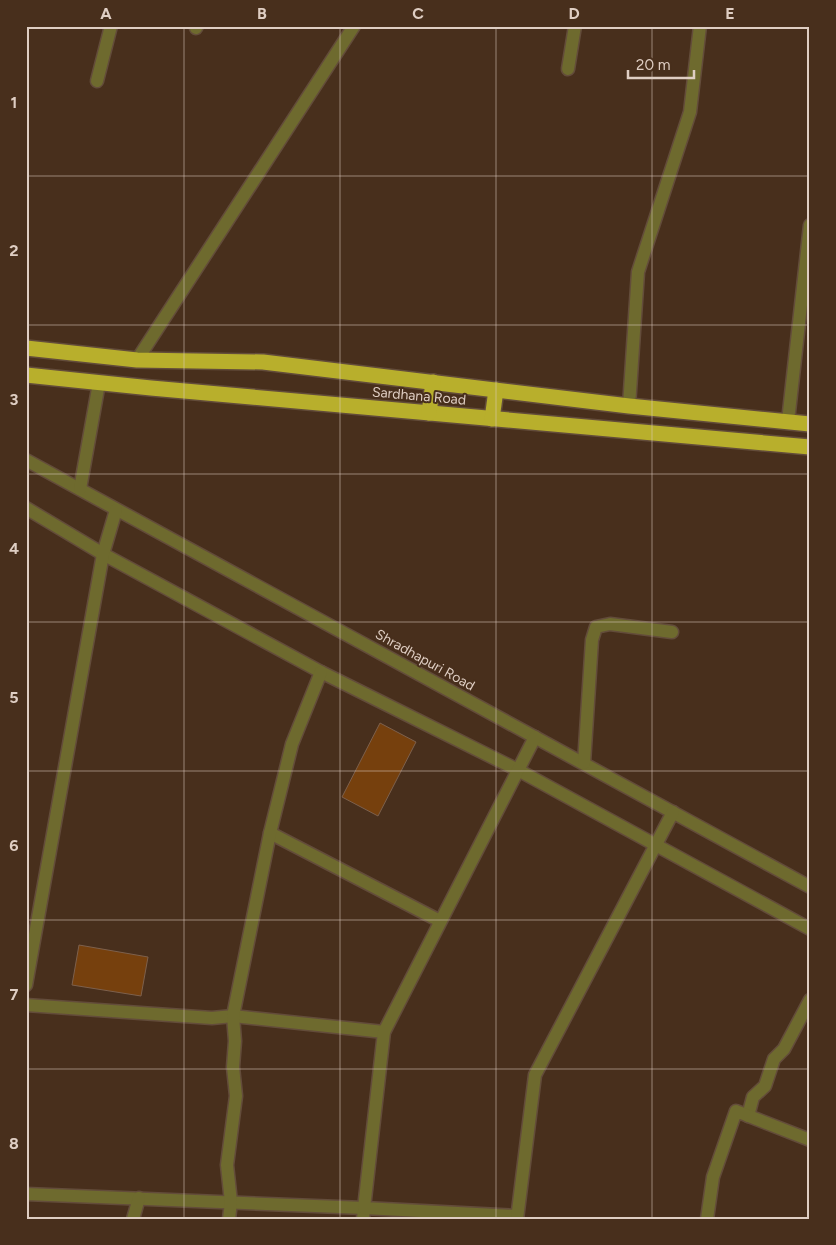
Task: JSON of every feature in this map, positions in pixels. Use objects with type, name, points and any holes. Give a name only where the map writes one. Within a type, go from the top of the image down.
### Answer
[{"type":"highway","points":[[26,348],[137,360],[263,362],[629,406],[810,424]]},
{"type":"highway","points":[[134,387],[137,360]]},
{"type":"highway","name":"Sardhana Road","points":[[26,375],[134,387],[810,447]]},
{"type":"highway","points":[[428,413],[434,382]]},
{"type":"highway","points":[[492,419],[496,390]]},
{"type":"highway","points":[[627,431],[629,406]]},
{"type":"street","points":[[97,80],[111,26]]},
{"type":"street","points":[[137,360],[354,26]]},
{"type":"street","points":[[568,69],[575,26]]},
{"type":"street","points":[[629,406],[638,272],[690,112],[700,26]]},
{"type":"street","points":[[788,421],[810,225]]},
{"type":"street","points":[[80,489],[99,383]]},
{"type":"street","name":"Shradhapuri Road","points":[[26,460],[810,886]]},
{"type":"street","points":[[26,508],[103,554],[321,672],[518,770],[810,929]]},
{"type":"street","points":[[26,985],[103,554],[116,510]]},
{"type":"street","points":[[584,764],[592,640],[596,627],[610,624],[672,632]]},
{"type":"street","points":[[229,1219],[231,1202],[227,1165],[236,1096],[233,1067],[235,1041],[233,1016],[270,833],[292,744],[321,672]]},
{"type":"street","points":[[364,1213],[384,1032],[535,737]]},
{"type":"street","points":[[26,1194],[231,1202],[364,1213],[517,1217],[535,1075],[673,812]]},
{"type":"street","points":[[270,833],[440,921]]},
{"type":"street","points":[[748,1116],[753,1097],[764,1086],[774,1059],[784,1049],[810,1000]]},
{"type":"street","points":[[26,1006],[212,1018],[233,1016],[384,1032]]},
{"type":"street","points":[[707,1219],[713,1177],[736,1111],[810,1140]]},
{"type":"street","points":[[133,1219],[140,1198]]},
{"type":"building","points":[[380,723],[416,742],[378,816],[342,797]]},
{"type":"building","points":[[79,945],[148,957],[141,996],[72,985]]}]
